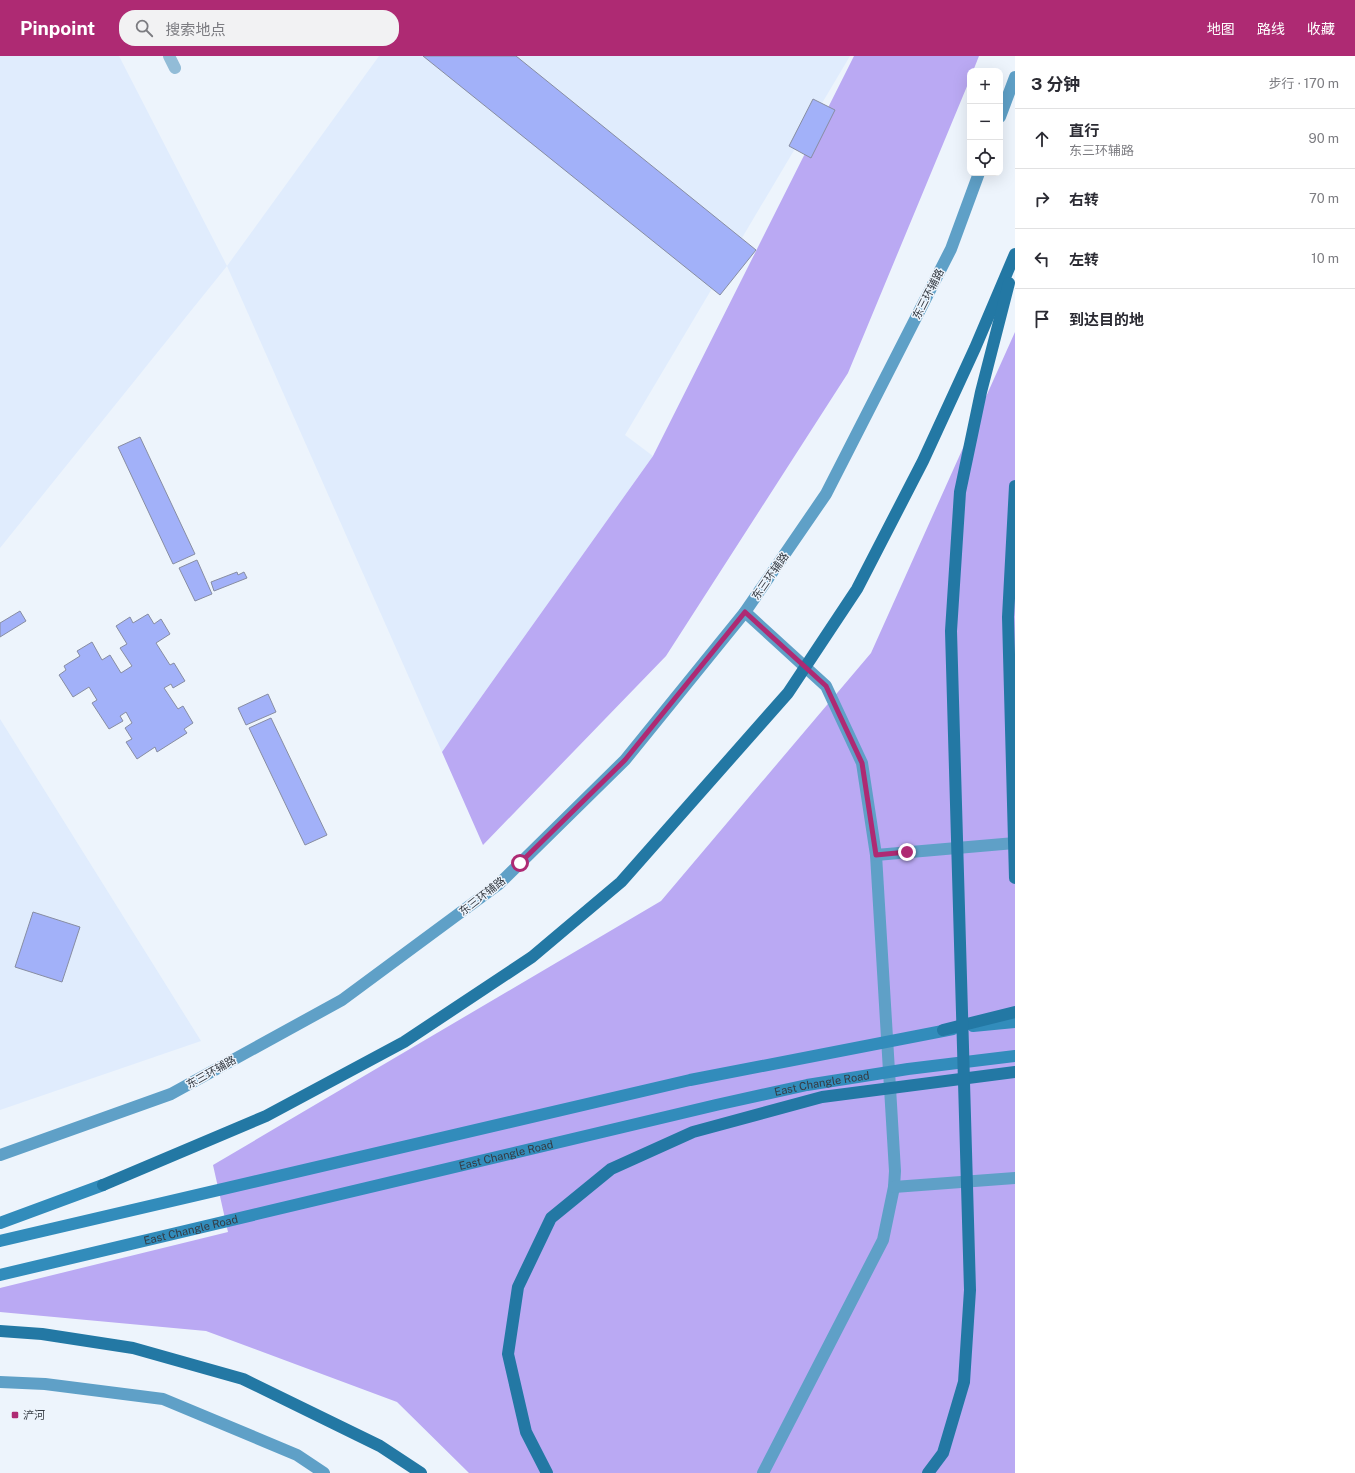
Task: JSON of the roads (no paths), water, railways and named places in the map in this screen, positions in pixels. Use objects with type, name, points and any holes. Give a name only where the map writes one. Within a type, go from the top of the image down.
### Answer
[{"type":"highway","points":[[103,1185],[266,1116],[404,1042],[532,957],[621,882],[788,693],[857,589],[923,461],[976,348],[1015,254]]},
{"type":"highway","points":[[928,1473],[943,1453],[964,1382],[970,1290],[951,631],[960,492],[981,392],[1015,260]]},
{"type":"highway","points":[[1015,486],[1008,618],[1015,878]]},
{"type":"highway","points":[[943,1030],[1015,1012]]},
{"type":"highway","points":[[547,1473],[526,1432],[508,1354],[518,1287],[551,1218],[611,1169],[693,1132],[822,1097],[1015,1072]]},
{"type":"highway","points":[[0,1332],[42,1334],[133,1348],[243,1379],[380,1446],[421,1473]]},
{"type":"highway","points":[[380,1446],[410,1473]]},
{"type":"main road","points":[[1003,109],[1015,77]]},
{"type":"main road","name":"东三环辅路","points":[[0,1155],[171,1094],[342,1000],[499,884],[625,760],[745,612],[826,494],[950,249],[978,176]]},
{"type":"main road","points":[[745,612],[826,686],[862,763],[876,855],[895,1171],[894,1187],[883,1240],[764,1473]]},
{"type":"main road","points":[[876,855],[1015,843]]},
{"type":"main road","points":[[0,1241],[690,1080],[943,1030],[1015,1022]]},
{"type":"main road","name":"East Changle Road","points":[[0,1275],[708,1107],[807,1085],[908,1069],[1015,1056]]},
{"type":"main road","points":[[894,1187],[1015,1178]]},
{"type":"main road","points":[[0,1223],[103,1185]]},
{"type":"main road","points":[[0,1382],[45,1384],[163,1399],[297,1455],[324,1473]]},
{"type":"street","points":[[168,56],[175,68]]},
{"type":"place","name":"浐河","points":[[15,1415]]}]
